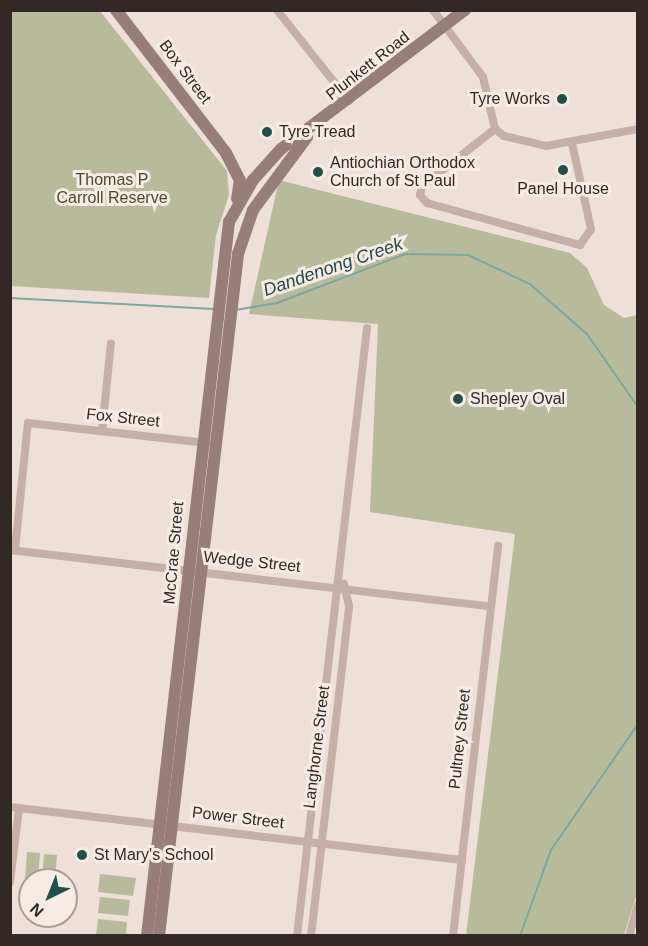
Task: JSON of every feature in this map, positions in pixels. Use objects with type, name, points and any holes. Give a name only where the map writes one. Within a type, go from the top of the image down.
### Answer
[{"type":"main road","name":"Box Street","points":[[116,10],[226,153],[253,180]]},
{"type":"main road","name":"Plunkett Road","points":[[253,210],[286,160],[320,125],[465,10]]},
{"type":"main road","name":"Plunkett Road","points":[[253,180],[281,149],[320,125]]},
{"type":"main road","name":"Box Street","points":[[226,153],[240,182],[231,215]]},
{"type":"main road","points":[[253,180],[253,210]]},
{"type":"main road","name":"McCrae Street","points":[[196,571],[201,442],[220,286],[231,215],[253,180]]},
{"type":"main road","name":"McCrae Street","points":[[147,936],[166,825],[196,571],[215,444],[240,245],[253,210]]},
{"type":"main road","name":"McCrae Street","points":[[159,936],[166,825]]},
{"type":"street","points":[[277,10],[349,101]]},
{"type":"street","points":[[433,10],[483,77],[495,129]]},
{"type":"street","points":[[495,129],[422,186],[420,195],[427,203],[580,245],[591,229],[572,143]]},
{"type":"street","points":[[495,129],[523,142],[572,143],[638,129]]},
{"type":"street","name":"Langhorne Street","points":[[297,936],[341,587],[341,562],[367,328]]},
{"type":"street","points":[[102,431],[111,343]]},
{"type":"street","name":"Fox Street","points":[[13,550],[28,423],[215,444]]},
{"type":"street","name":"Pultney Street","points":[[453,936],[498,546]]},
{"type":"street","name":"Wedge Street","points":[[13,550],[490,606]]},
{"type":"street","name":"Langhorne Street","points":[[311,936],[349,606],[341,587]]},
{"type":"street","points":[[10,882],[15,808]]},
{"type":"street","name":"Power Street","points":[[15,808],[462,860]]},
{"type":"street","points":[[629,936],[638,904]]},
{"type":"green space","name":"Thomas P Carroll Reserve","points":[[10,11],[100,11],[227,171],[229,195],[216,235],[209,298],[11,286]]},
{"type":"green space","points":[[279,180],[570,253],[587,268],[604,305],[624,318],[637,315],[638,890],[624,935],[466,935],[515,534],[370,512],[378,324],[249,314]]},
{"type":"green space","points":[[27,852],[40,853],[39,868],[26,868]]},
{"type":"green space","points":[[44,854],[57,855],[56,868],[43,868]]},
{"type":"green space","points":[[100,874],[136,878],[133,896],[98,892]]},
{"type":"green space","points":[[100,897],[130,900],[128,916],[98,913]]},
{"type":"green space","points":[[98,919],[127,922],[126,935],[96,935]]},
{"type":"waterway","name":"Dandenong Creek","points":[[235,310],[277,303],[405,254],[468,255],[530,284],[587,334],[638,407]]},
{"type":"waterway","name":"Dandenong Creek","points":[[10,298],[214,309]]},
{"type":"waterway","name":"Dandenong Creek","points":[[520,936],[551,850],[638,724]]},
{"type":"place","name":"Tyre Works","points":[[562,99]]},
{"type":"place","name":"Tyre Tread","points":[[267,132]]},
{"type":"place","name":"Panel House","points":[[563,170]]},
{"type":"place","name":"Antiochian Orthodox Church of St Paul","points":[[318,172]]},
{"type":"place","name":"Shepley Oval","points":[[458,399]]},
{"type":"place","name":"St Mary's School","points":[[82,855]]}]
